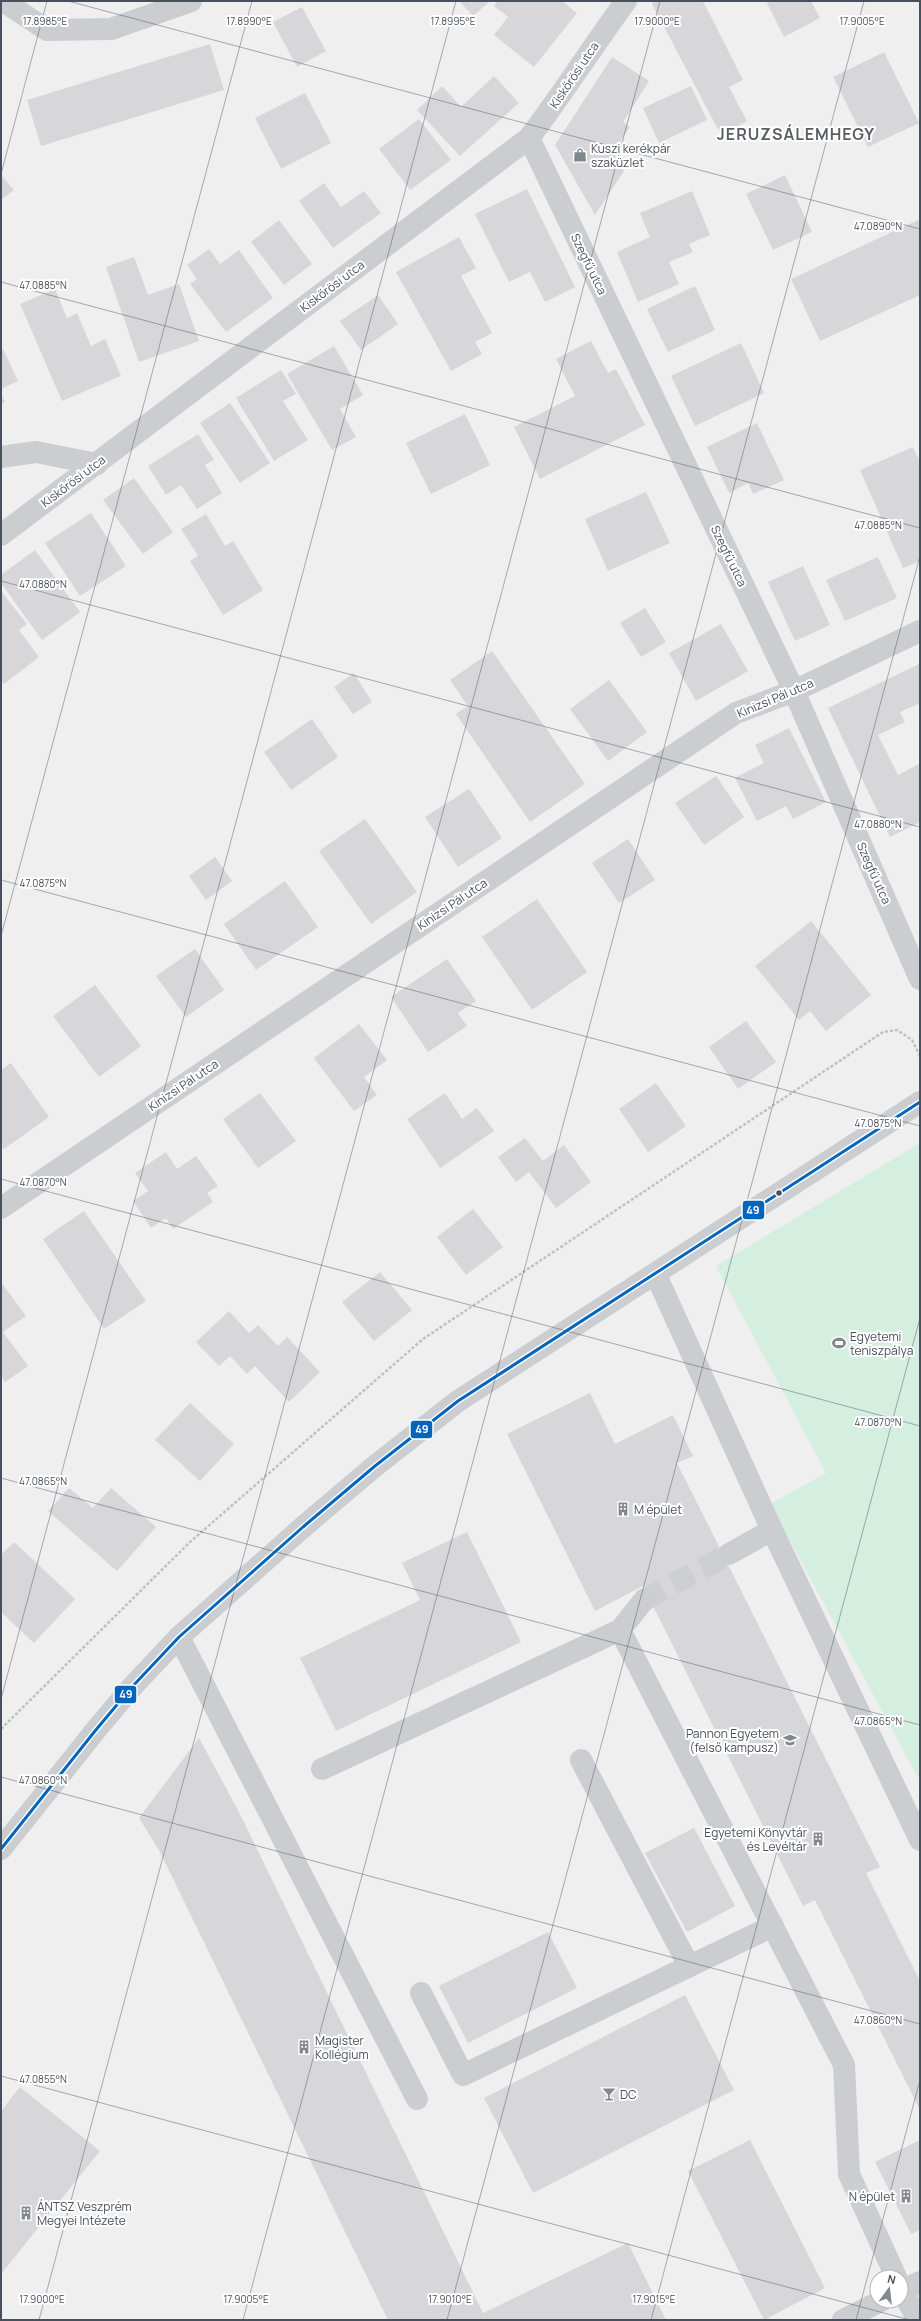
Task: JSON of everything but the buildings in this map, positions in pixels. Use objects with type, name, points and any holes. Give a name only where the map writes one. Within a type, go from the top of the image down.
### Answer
[{"type":"street","points":[[3,1],[47,30],[110,29],[191,1]]},
{"type":"street","name":"Kiskőrösi utca","points":[[1,535],[98,464],[529,138],[568,86],[596,42],[626,1]]},
{"type":"street","name":"Szegfű utca","points":[[529,138],[794,692],[920,979]]},
{"type":"street","points":[[1,457],[36,452],[98,464]]},
{"type":"street","name":"Kinizsi Pál utca","points":[[1,1208],[736,714],[794,692],[920,631]]},
{"type":"street","points":[[1,1849],[131,1688],[179,1637],[309,1522],[458,1401],[656,1275],[920,1102]]},
{"type":"street","points":[[656,1275],[772,1530],[920,1840]]},
{"type":"street","points":[[729,1554],[772,1530]]},
{"type":"street","points":[[322,1769],[620,1630],[644,1600]]},
{"type":"street","points":[[620,1630],[844,2065],[849,2174],[896,2269]]},
{"type":"street","points":[[179,1637],[417,2099]]},
{"type":"street","points":[[581,1760],[689,1966]]},
{"type":"street","points":[[421,1993],[463,2075],[773,1926]]},
{"type":"street","points":[[909,2298],[918,2320]]},
{"type":"street","points":[[843,2320],[869,2307]]},
{"type":"path","points":[[1,1729],[190,1542],[424,1338],[883,1032],[897,1030],[912,1040],[920,1056]]},
{"type":"green space","name":"Egyetemi teniszpálya","points":[[920,1143],[920,1781],[770,1504],[826,1473],[716,1266]]},
{"type":"tunnel","points":[[644,1600],[729,1554]]},
{"type":"transit line","name":"49","points":[[1,1849],[131,1688],[179,1637],[303,1527],[375,1466],[458,1401],[920,1102]]},
{"type":"place","name":"Kuszi kerékpár szaküzlet","points":[[580,155]]},
{"type":"place","name":"Egyetemi teniszpálya","points":[[839,1343]]},
{"type":"place","name":"M épület","points":[[623,1509]]},
{"type":"place","name":"Pannon Egyetem (felső kampusz)","points":[[790,1740]]},
{"type":"place","name":"Egyetemi Könyvtár és Levéltár","points":[[818,1839]]},
{"type":"place","name":"Magister Kollégium","points":[[304,2047]]},
{"type":"place","name":"DC","points":[[609,2094]]},
{"type":"place","name":"N épület","points":[[906,2196]]},
{"type":"place","name":"ÁNTSZ Veszprém Megyei Intézete","points":[[26,2213]]},
{"type":"district","name":"JERUZSÁLEMHEGY","points":[[796,134]]}]
